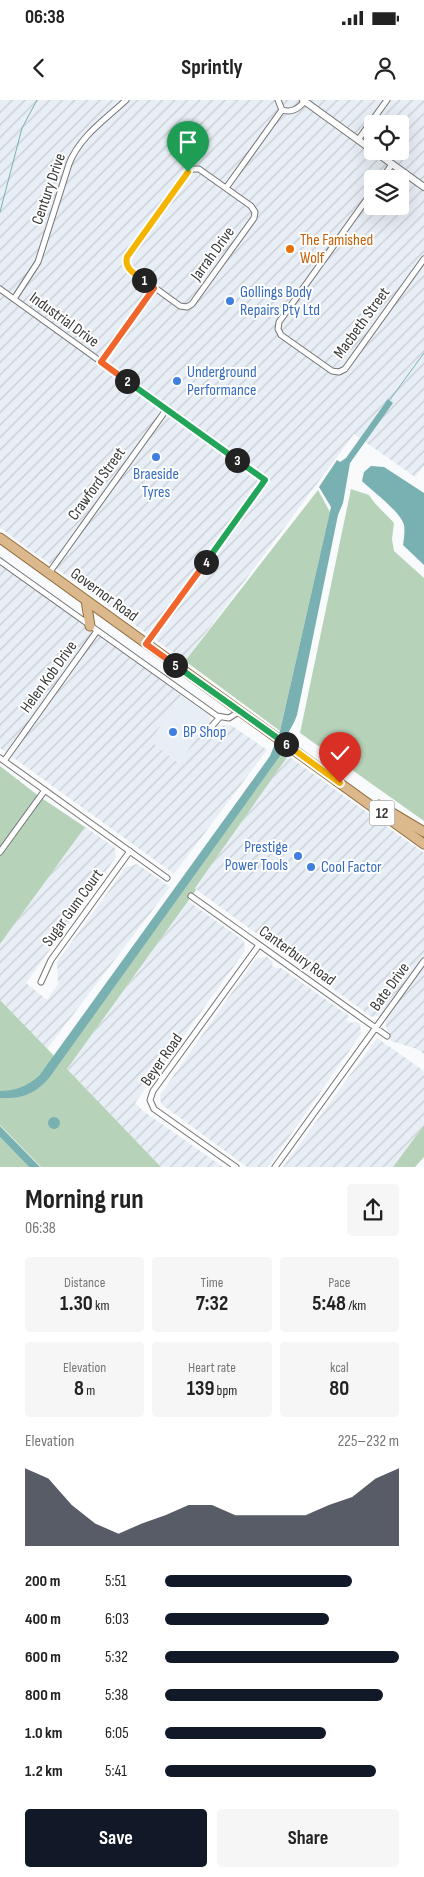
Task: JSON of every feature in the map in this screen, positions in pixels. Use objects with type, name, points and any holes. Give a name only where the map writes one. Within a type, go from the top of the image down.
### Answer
[{"type":"main road","name":"Governor Road","points":[[0,538],[424,844]]},
{"type":"main road","points":[[86,600],[93,628]]},
{"type":"main road","name":"Governor Road","points":[[340,783],[424,832]]},
{"type":"street","name":"Century Drive","points":[[14,299],[36,268],[69,164],[74,154],[93,128],[126,100]]},
{"type":"street","points":[[278,100],[282,110]]},
{"type":"street","points":[[358,140],[387,100]]},
{"type":"street","points":[[282,110],[291,112],[304,101],[364,144]]},
{"type":"street","points":[[226,188],[282,110]]},
{"type":"street","points":[[386,160],[424,187]]},
{"type":"street","points":[[388,170],[392,164]]},
{"type":"street","name":"Jarrah Drive","points":[[193,169],[199,169],[226,188],[251,206],[254,218],[192,304],[187,307],[180,306],[129,269],[126,262],[127,257],[188,172],[193,169]]},
{"type":"street","name":"Macbeth Street","points":[[364,203],[279,322],[278,329],[281,335],[332,371],[339,372],[344,369],[424,259]]},
{"type":"street","points":[[101,362],[154,288]]},
{"type":"street","name":"Industrial Drive","points":[[0,289],[265,480],[146,644]]},
{"type":"street","name":"Crawford Street","points":[[49,574],[166,410]]},
{"type":"street","name":"Governor Road","points":[[0,561],[220,717]]},
{"type":"street","name":"Helen Kob Drive","points":[[2,760],[93,628]]},
{"type":"street","points":[[204,735],[220,717],[229,718],[240,710]]},
{"type":"street","points":[[209,728],[214,713]]},
{"type":"street","points":[[2,760],[167,878]]},
{"type":"street","points":[[0,852],[44,790]]},
{"type":"street","name":"Sugar Gum Court","points":[[41,982],[51,960],[130,851]]},
{"type":"street","name":"Canterbury Road","points":[[192,896],[387,1036]]},
{"type":"street","name":"Beyer Road","points":[[236,1167],[154,1109],[150,1100],[153,1091],[259,945]]},
{"type":"street","name":"Bate Drive","points":[[375,1028],[424,961]]},
{"type":"street","points":[[275,1167],[375,1028]]},
{"type":"shaded area","points":[[0,100],[424,100],[424,466],[415,477],[354,434],[185,661],[0,528]]},
{"type":"shaded area","points":[[0,556],[182,696],[150,741],[179,763],[210,719],[221,726],[231,725],[267,750],[174,874],[0,748]]},
{"type":"shaded area","points":[[182,696],[210,716],[210,719],[180,763],[149,741]]},
{"type":"shaded area","points":[[288,756],[424,853],[424,1054],[417,1049],[391,1041],[386,1022],[378,1016],[372,1017],[194,888]]},
{"type":"shaded area","points":[[85,827],[115,848],[116,857],[26,983],[47,1000],[58,984],[57,962],[126,867],[137,864],[170,887],[47,1049],[0,1000],[0,944]]},
{"type":"shaded area","points":[[188,901],[244,941],[245,951],[135,1103],[142,1110],[223,1167],[161,1167],[67,1069]]},
{"type":"shaded area","points":[[267,957],[273,962],[272,966],[281,968],[349,1016],[347,1020],[351,1023],[356,1022],[360,1024],[361,1034],[268,1167],[247,1167],[161,1104],[160,1095],[256,958]]},
{"type":"shaded area","points":[[377,1038],[424,1071],[424,1125],[393,1167],[283,1167]]},
{"type":"green space","points":[[351,489],[369,495],[394,523],[392,539],[394,551],[424,578],[424,821],[300,733]]},
{"type":"green space","points":[[318,490],[330,512],[280,731],[185,661]]},
{"type":"green space","points":[[281,749],[288,756],[195,888],[196,890],[67,1069],[161,1167],[41,1167],[0,1125],[0,1000],[59,1061],[280,756]]},
{"type":"green space","points":[[0,766],[40,797],[85,827],[0,944]]},
{"type":"green space","points":[[424,1125],[424,1157],[415,1167],[393,1167]]},
{"type":"green space","points":[[0,1137],[29,1167],[0,1167]]},
{"type":"water","points":[[388,399],[393,403],[350,463],[297,715],[284,740],[280,756],[49,1078],[33,1092],[15,1098],[0,1098],[0,1091],[21,1087],[39,1076],[270,756],[280,731],[331,507],[319,487],[337,460],[340,462],[346,458]]},
{"type":"water","points":[[371,466],[384,467],[424,493],[424,565],[403,545],[404,525],[398,514],[362,481],[364,472]]},
{"type":"water","points":[[52,1117],[56,1117],[60,1123],[56,1129],[52,1129],[48,1125],[48,1121]]},
{"type":"water","points":[[0,1126],[40,1167],[29,1167],[0,1137]]},
{"type":"waterway","points":[[0,212],[22,128],[37,100]]},
{"type":"waterway","points":[[389,401],[424,353]]},
{"type":"place","name":"The Famished Wolf","points":[[290,249]]},
{"type":"place","name":"Gollings Body Repairs Pty Ltd","points":[[230,301]]},
{"type":"place","name":"Underground Performance","points":[[177,381]]},
{"type":"place","name":"Braeside Tyres","points":[[156,457]]},
{"type":"place","name":"BP Shop","points":[[173,732]]},
{"type":"place","name":"Prestige Power Tools","points":[[298,856]]},
{"type":"place","name":"Cool Factor","points":[[311,867]]},
{"type":"route","points":[[188,172],[127,257],[126,262],[129,269],[154,288],[101,362],[265,480],[146,644],[340,783]]}]
